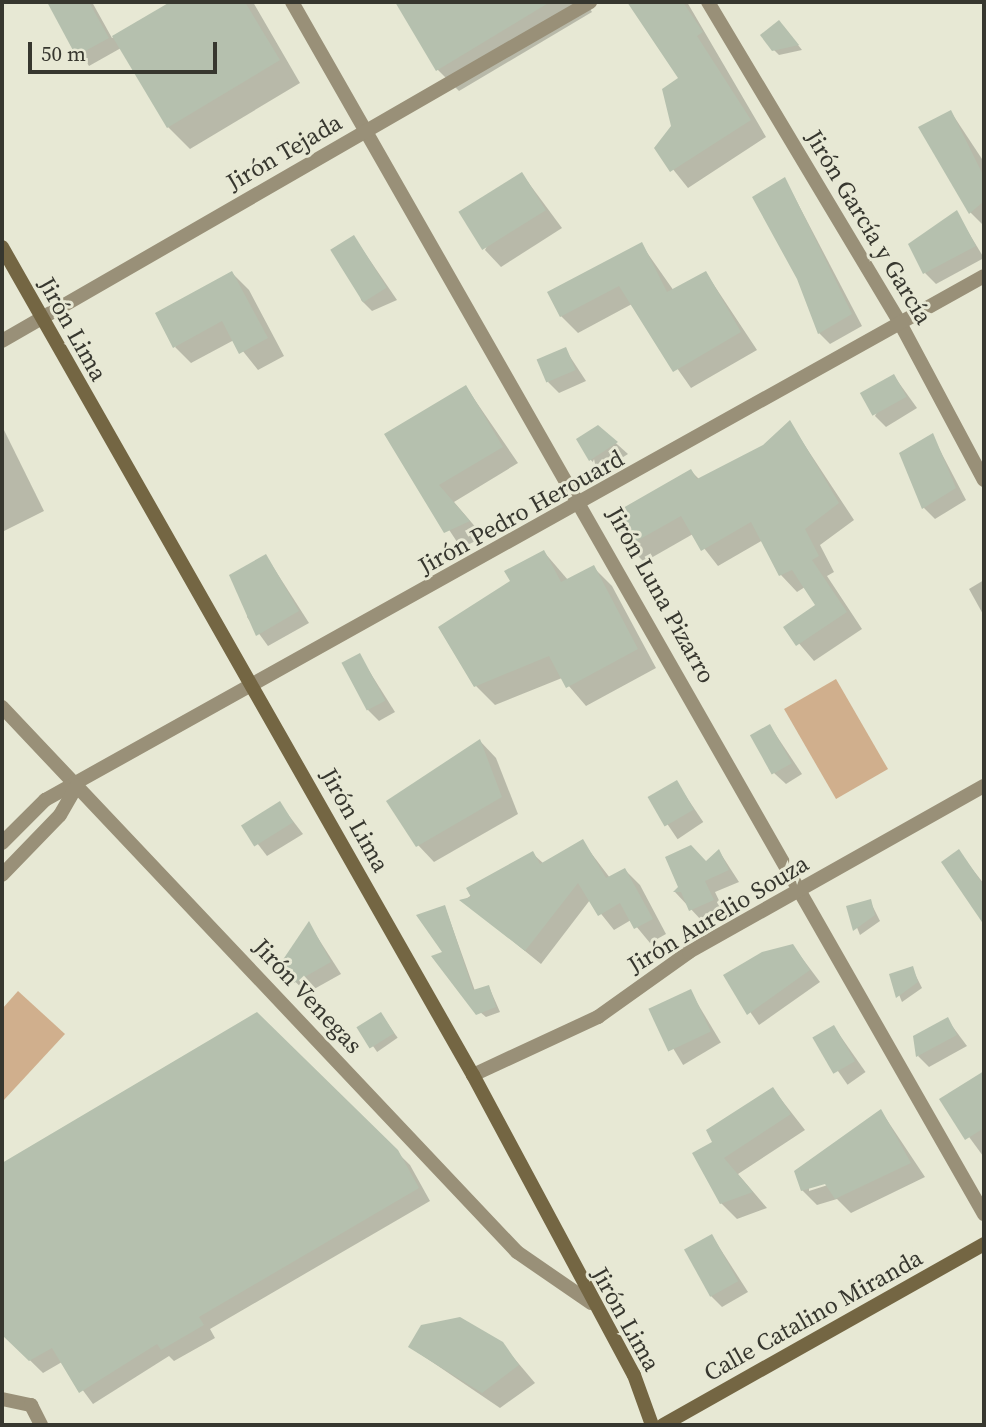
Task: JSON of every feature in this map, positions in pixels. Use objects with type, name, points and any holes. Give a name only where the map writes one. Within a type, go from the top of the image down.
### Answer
[{"type":"street","name":"Jirón Luna Pizarro","points":[[292,2],[584,504],[984,1214]]},
{"type":"street","name":"Jirón Tejada","points":[[2,341],[590,2]]},
{"type":"street","name":"Jirón García y García","points":[[708,2],[900,323],[984,480]]},
{"type":"street","name":"Jirón Lima","points":[[2,247],[41,320],[253,685],[473,1075],[591,1303],[634,1376],[652,1425]]},
{"type":"street","name":"Jirón Pedro Herouard","points":[[2,843],[45,800],[584,504],[984,276]]},
{"type":"street","name":"Jirón Venegas","points":[[2,708],[78,784],[517,1252],[591,1303]]},
{"type":"street","points":[[2,875],[60,815],[78,784]]},
{"type":"street","name":"Jirón Aurelio Souza","points":[[473,1075],[598,1017],[689,952],[984,786]]},
{"type":"street","name":"Calle Catalino Miranda","points":[[663,1425],[984,1244]]},
{"type":"street","points":[[2,1386],[7,1398],[31,1405],[41,1425]]},
{"type":"shaded area","points":[[836,679],[888,769],[836,799],[784,709]]},
{"type":"shaded area","points":[[18,991],[65,1034],[3,1101],[2,1009]]},
{"type":"building","points":[[47,2],[89,2],[109,38],[76,56]]},
{"type":"building","points":[[170,2],[245,2],[280,60],[167,128],[112,36]]},
{"type":"building","points":[[395,2],[550,2],[436,71]]},
{"type":"building","points":[[627,2],[683,2],[703,32],[697,36],[751,120],[670,172],[654,148],[671,126],[662,89],[678,78]]},
{"type":"building","points":[[779,20],[799,45],[772,51],[760,35]]},
{"type":"building","points":[[951,110],[984,177],[984,201],[969,214],[918,127]]},
{"type":"building","points":[[522,172],[546,210],[482,250],[458,212]]},
{"type":"building","points":[[785,177],[852,314],[818,334],[797,279],[752,197]]},
{"type":"building","points":[[957,210],[976,246],[923,274],[908,244]]},
{"type":"building","points":[[354,235],[387,288],[363,302],[330,250]]},
{"type":"building","points":[[642,242],[667,292],[706,271],[741,332],[673,372],[619,286],[560,317],[547,292]]},
{"type":"building","points":[[232,271],[268,338],[239,354],[222,321],[173,348],[155,313]]},
{"type":"building","points":[[566,347],[576,370],[546,383],[537,360]]},
{"type":"building","points":[[894,374],[907,397],[872,416],[860,393]]},
{"type":"building","points":[[466,385],[503,447],[439,485],[470,521],[444,533],[384,434]]},
{"type":"building","points":[[790,420],[839,503],[805,529],[819,556],[812,560],[847,612],[796,646],[783,627],[815,605],[792,570],[779,576],[751,522],[701,551],[681,516],[626,547],[609,516],[691,469],[697,479],[763,445]]},
{"type":"building","points":[[598,425],[618,442],[589,461],[576,439]]},
{"type":"building","points":[[933,433],[956,488],[922,509],[899,453]]},
{"type":"building","points":[[544,550],[561,582],[594,565],[638,649],[566,688],[549,656],[474,687],[438,627],[510,581],[504,571]]},
{"type":"building","points":[[266,554],[299,611],[256,636],[229,575]]},
{"type":"building","points":[[360,653],[385,701],[367,711],[341,663]]},
{"type":"building","points":[[770,724],[792,763],[772,775],[750,735]]},
{"type":"building","points":[[480,739],[502,797],[416,847],[386,801]]},
{"type":"building","points":[[677,780],[694,809],[665,826],[648,797]]},
{"type":"building","points":[[280,801],[293,822],[254,847],[241,825]]},
{"type":"building","points":[[583,839],[606,878],[625,868],[653,919],[634,929],[620,903],[598,916],[578,883],[525,951],[459,900],[471,897],[466,888],[533,851],[540,864]]},
{"type":"building","points":[[691,845],[706,861],[719,849],[729,870],[705,881],[714,900],[689,911],[681,892],[673,892],[678,887],[665,857]]},
{"type":"building","points":[[959,849],[984,886],[984,925],[941,862]]},
{"type":"building","points":[[871,899],[875,915],[853,931],[846,906]]},
{"type":"building","points":[[445,905],[473,990],[489,985],[496,1007],[476,1015],[431,956],[442,952],[416,915]]},
{"type":"building","points":[[309,921],[331,962],[294,983],[278,967]]},
{"type":"building","points":[[793,944],[810,970],[747,1015],[723,975],[762,952]]},
{"type":"building","points":[[913,966],[918,982],[896,998],[889,974]]},
{"type":"building","points":[[691,989],[711,1032],[668,1051],[648,1009]]},
{"type":"building","points":[[257,1012],[398,1150],[419,1188],[199,1317],[204,1325],[161,1350],[157,1344],[79,1393],[52,1348],[29,1361],[2,1335],[2,1163]]},
{"type":"building","points":[[381,1012],[394,1033],[370,1049],[356,1027]]},
{"type":"building","points":[[948,1017],[957,1035],[916,1057],[913,1036]]},
{"type":"building","points":[[834,1025],[855,1061],[833,1074],[812,1038]]},
{"type":"building","points":[[984,1071],[984,1128],[965,1140],[939,1099]]},
{"type":"building","points":[[773,1087],[791,1114],[724,1158],[753,1192],[720,1204],[692,1153],[712,1142],[706,1130]]},
{"type":"building","points":[[881,1109],[911,1163],[835,1199],[825,1184],[801,1191],[794,1171]]},
{"type":"building","points":[[712,1234],[738,1281],[710,1297],[684,1250]]},
{"type":"building","points":[[460,1317],[503,1342],[519,1365],[482,1393],[408,1347],[421,1325]]}]
